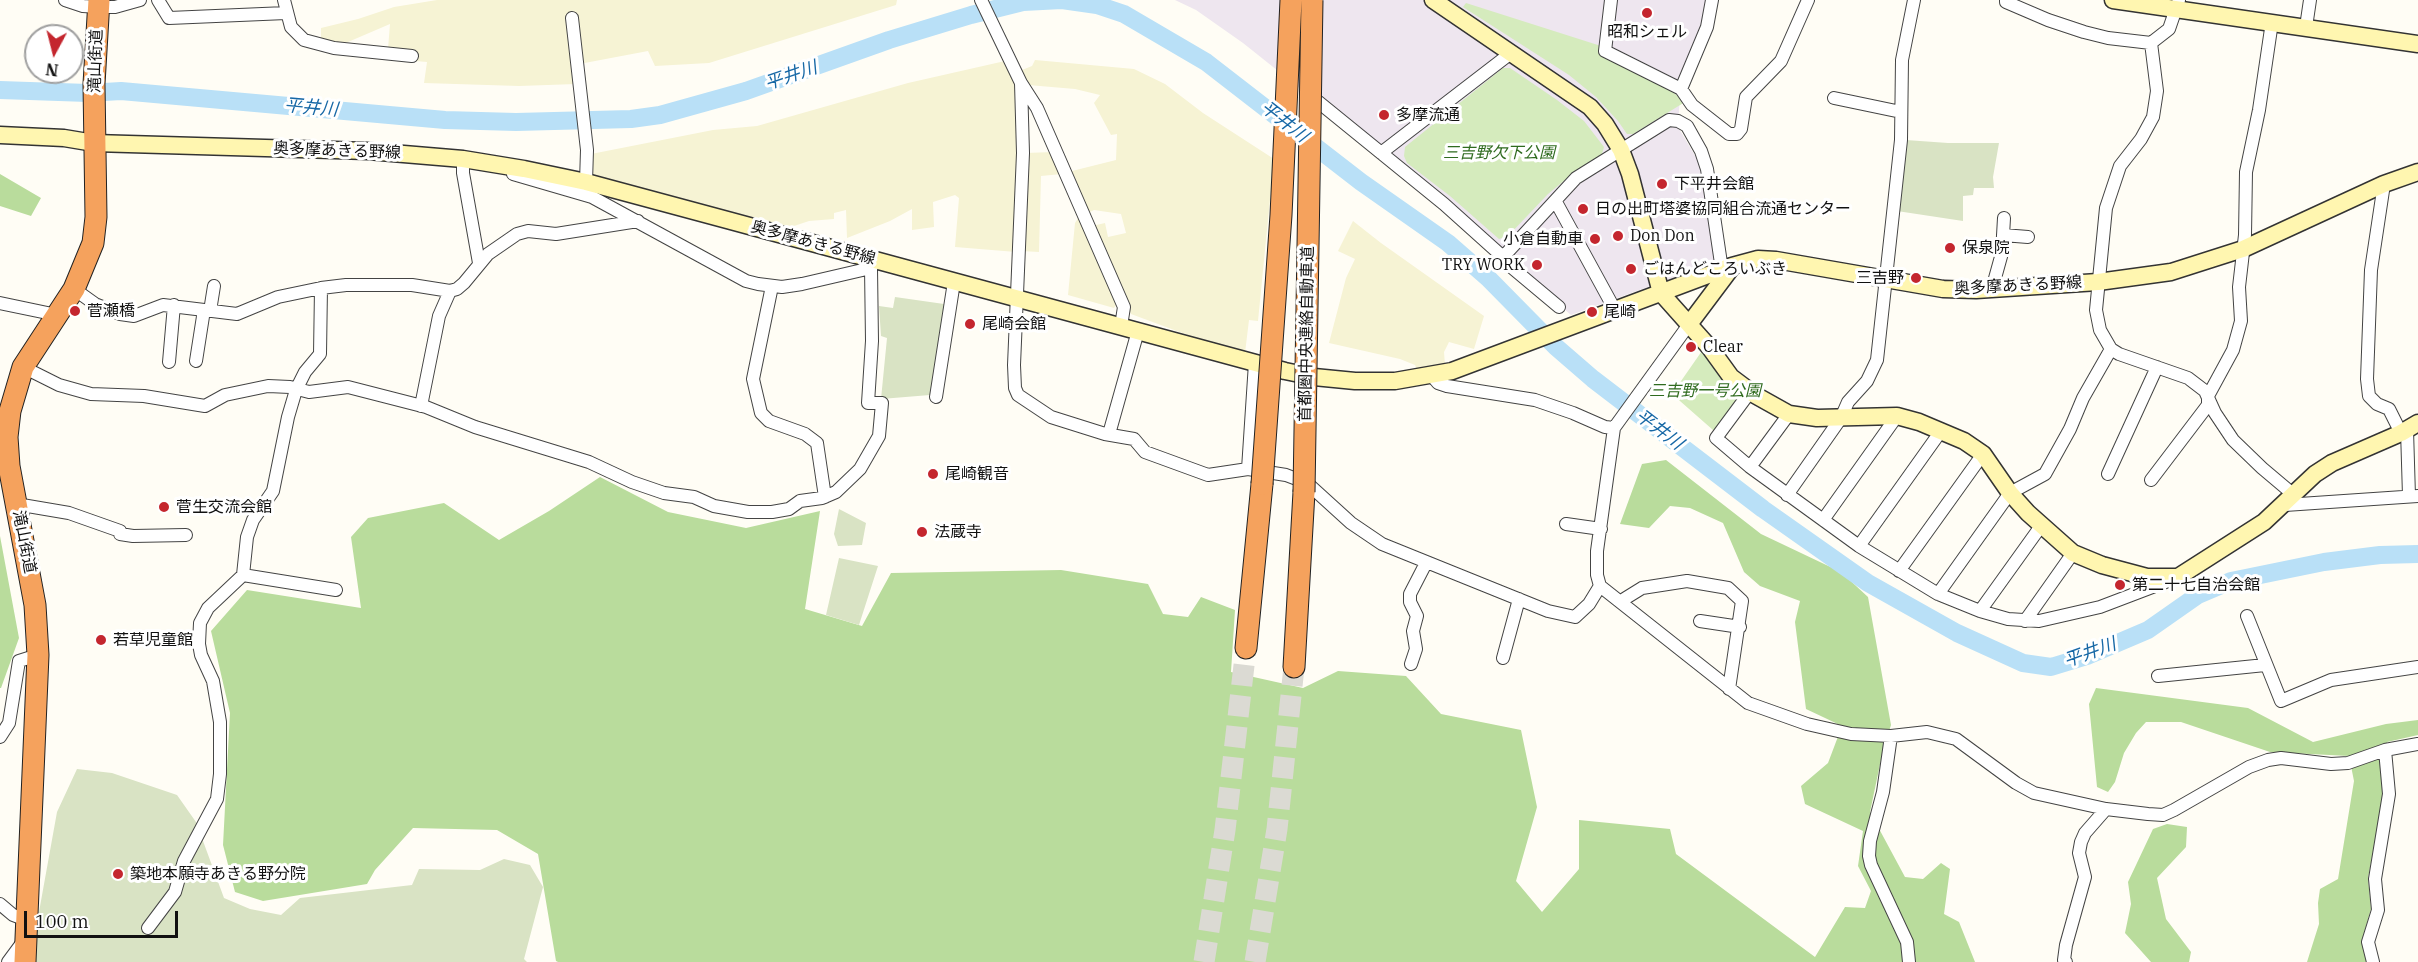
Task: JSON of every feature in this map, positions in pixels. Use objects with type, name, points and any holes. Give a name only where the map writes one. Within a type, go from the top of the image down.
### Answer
[{"type":"highway","name":"首都圏中央連絡自動車道","points":[[1246,648],[1255,477],[1281,215],[1290,0]]},
{"type":"highway","name":"首都圏中央連絡自動車道","points":[[1294,668],[1304,492],[1312,0]]},
{"type":"highway","name":"滝山街道","points":[[25,962],[38,655],[35,605],[9,466],[8,437],[10,411],[23,367],[74,289],[93,243],[96,218],[94,84],[98,4]]},
{"type":"main road","points":[[1433,0],[1590,107],[1605,124],[1621,150],[1630,174],[1661,293],[1689,323],[1731,377],[1750,392],[1789,414],[1817,418],[1897,416],[1964,441],[1983,454],[2010,493],[2041,526],[2073,554],[2146,577],[2178,577],[2264,522],[2290,500],[2314,474],[2332,462],[2409,429]]},
{"type":"main road","points":[[2112,0],[2178,4],[2272,22],[2418,44]]},
{"type":"main road","name":"奥多摩あきる野線","points":[[0,135],[94,137],[368,151],[463,159],[524,169],[586,182],[873,264],[1017,298],[1256,363],[1314,377],[1354,381],[1395,381],[1452,371],[1519,348],[1727,268],[1758,259],[1943,289],[1992,289],[2098,282],[2171,272],[2243,249],[2384,184],[2418,172]]},
{"type":"main road","points":[[1689,323],[1727,268]]},
{"type":"street","points":[[65,0],[82,6],[98,4],[115,6],[140,0]]},
{"type":"street","points":[[158,0],[169,18],[286,13]]},
{"type":"street","points":[[284,0],[291,27],[304,40],[334,48],[412,56]]},
{"type":"street","points":[[981,0],[1021,83],[1037,108],[1124,307],[1121,326]]},
{"type":"street","points":[[1611,0],[1605,51],[1681,89],[1692,105],[1729,134],[1737,134],[1741,129],[1746,98],[1781,61],[1808,0]]},
{"type":"street","points":[[1681,89],[1707,27],[1712,0]]},
{"type":"street","points":[[1787,495],[1841,418],[1845,408],[1867,381],[1877,360],[1901,140],[1902,60],[1914,0]]},
{"type":"street","points":[[2006,0],[2006,2],[2048,20],[2084,32],[2108,38],[2151,43],[2169,29],[2178,4]]},
{"type":"street","points":[[2306,27],[2310,0]]},
{"type":"street","points":[[572,18],[587,145],[586,182]]},
{"type":"street","points":[[2151,480],[2208,405],[2208,396],[2233,350],[2241,321],[2240,287],[2246,235],[2246,172],[2259,110],[2272,22]]},
{"type":"street","points":[[2151,43],[2157,91],[2156,108],[2141,139],[2120,166],[2106,208],[2096,310],[2100,330],[2111,349],[2118,354],[2188,378],[2208,396],[2215,413],[2233,440],[2290,500],[2413,496],[2409,429],[2389,409],[2377,404],[2369,396],[2367,379],[2371,270],[2384,184]]},
{"type":"street","points":[[1381,153],[1511,53]]},
{"type":"street","points":[[1021,83],[1023,153],[1014,365],[1015,388],[1018,395],[1051,417],[1134,439],[1145,452],[1209,475],[1255,477],[1286,475],[1307,483],[1351,523],[1393,550],[1548,611],[1575,617],[1589,604],[1600,586]]},
{"type":"street","points":[[1834,98],[1901,112]]},
{"type":"street","points":[[1316,100],[1444,204],[1510,266],[1559,307]]},
{"type":"street","points":[[1503,257],[1576,178],[1669,120],[1678,121],[1687,126],[1701,151],[1707,169],[1727,268]]},
{"type":"street","points":[[23,367],[59,385],[91,394],[144,396],[205,406],[234,392],[268,386],[290,387],[309,392],[348,387],[421,406],[475,427],[589,462],[632,482],[664,493],[694,497],[714,506],[748,512],[789,509],[800,501],[825,497],[846,484],[860,469],[879,436],[882,403],[868,403],[873,264],[802,284],[772,286],[746,281],[592,197],[463,159],[466,198],[479,263]]},
{"type":"street","points":[[1556,202],[1615,310]]},
{"type":"street","points":[[1992,289],[2002,253],[2004,219]]},
{"type":"street","points":[[74,289],[95,304],[127,315],[143,314],[163,305],[237,314],[278,297],[321,288],[371,284],[412,285],[450,291],[464,284],[488,254],[517,234],[528,231],[556,234],[638,222]]},
{"type":"street","points":[[2003,235],[2028,237]]},
{"type":"street","points":[[936,397],[954,282]]},
{"type":"street","points":[[196,361],[214,286]]},
{"type":"street","points":[[772,286],[753,379],[761,413],[769,422],[806,434],[818,443],[825,497]]},
{"type":"street","points":[[148,928],[175,892],[184,861],[217,799],[220,774],[220,722],[213,681],[201,655],[200,623],[208,608],[243,575],[247,537],[254,520],[273,491],[288,417],[296,390],[305,372],[320,354],[321,288]]},
{"type":"street","points":[[421,406],[440,316],[450,291]]},
{"type":"street","points":[[0,303],[57,315]]},
{"type":"street","points":[[169,362],[174,305]]},
{"type":"street","points":[[1689,323],[1615,426],[1597,551],[1597,575],[1600,586],[1748,703],[1807,724],[1851,734],[1891,736],[1927,732],[1956,739],[2016,783],[2034,793],[2106,809],[2163,815],[2249,767],[2268,760],[2281,758],[2331,764],[2348,763],[2385,750],[2418,744]]},
{"type":"street","points":[[1109,434],[1138,331]]},
{"type":"street","points":[[1938,594],[2010,493],[2045,474],[2070,429],[2083,398],[2111,349]]},
{"type":"street","points":[[1255,477],[1256,363]]},
{"type":"street","points":[[2108,474],[2157,367]]},
{"type":"street","points":[[1432,376],[1438,383],[1447,386],[1535,400],[1605,427],[1615,426]]},
{"type":"street","points":[[1750,392],[1716,438],[1787,495],[1859,546],[1938,594],[1980,611],[2025,621],[2056,618],[2100,607],[2178,577]]},
{"type":"street","points":[[1750,467],[1789,414]]},
{"type":"street","points":[[1823,520],[1897,416]]},
{"type":"street","points":[[1859,546],[1941,431]]},
{"type":"street","points":[[1899,571],[1983,454]]},
{"type":"street","points":[[16,504],[69,513],[120,531],[120,534],[133,536],[186,535]]},
{"type":"street","points":[[1566,524],[1601,529]]},
{"type":"street","points":[[1980,611],[2041,526]]},
{"type":"street","points":[[2025,621],[2073,554]]},
{"type":"street","points":[[1411,664],[1416,649],[1413,631],[1417,616],[1410,602],[1410,594],[1426,563]]},
{"type":"street","points":[[243,575],[336,590]]},
{"type":"street","points":[[1621,601],[1642,588],[1687,582],[1728,588],[1742,601],[1740,627],[1729,689]]},
{"type":"street","points":[[1503,658],[1520,599]]},
{"type":"street","points":[[2247,616],[2281,701],[2331,680],[2418,667]]},
{"type":"street","points":[[1700,621],[1740,627]]},
{"type":"street","points":[[0,737],[9,723],[19,662],[38,655]]},
{"type":"street","points":[[2158,676],[2265,665]]},
{"type":"street","points":[[1891,736],[1883,792],[1870,841],[1869,856],[1871,865],[1907,942],[1909,962]]},
{"type":"street","points":[[2373,962],[2367,942],[2378,910],[2375,879],[2389,794],[2385,750]]},
{"type":"street","points":[[2067,962],[2064,960],[2066,945],[2085,877],[2079,853],[2081,842],[2085,833],[2106,809]]},
{"type":"street","points":[[0,904],[26,929],[8,962]]},
{"type":"shaded area","points":[[437,0],[897,0],[896,5],[709,63],[655,66],[648,51],[574,65],[576,84],[519,86],[424,83],[427,62],[415,61],[388,49],[390,24],[341,45],[321,39],[321,28],[394,7]]},
{"type":"shaded area","points":[[1175,0],[1707,0],[1703,23],[1681,79],[1678,127],[1703,169],[1715,258],[1711,264],[1571,315],[1381,153],[1243,43],[1196,10]]},
{"type":"shaded area","points":[[1035,60],[1134,69],[1165,84],[1203,113],[1274,159],[1258,321],[1249,320],[1245,353],[1220,347],[1131,314],[1092,226],[1105,223],[1108,237],[1126,233],[1121,214],[1094,210],[1088,213],[1072,171],[1116,160],[1117,134],[1111,135],[1094,103],[1100,95],[1075,89],[1028,85],[1022,70],[1032,66]]},
{"type":"shaded area","points":[[1005,61],[1018,88],[1016,252],[955,247],[959,198],[955,195],[933,202],[934,227],[912,230],[912,209],[890,221],[847,238],[846,210],[834,213],[834,219],[809,221],[785,229],[592,177],[591,154],[713,130],[757,126],[908,83]]},
{"type":"shaded area","points":[[1054,152],[1062,174],[1041,176],[1039,252],[1021,251],[1025,153]]},
{"type":"shaded area","points":[[1080,215],[1117,304],[1114,308],[1068,295],[1075,223]]},
{"type":"shaded area","points":[[1353,221],[1484,316],[1474,349],[1449,342],[1444,352],[1445,365],[1418,372],[1415,365],[1400,359],[1329,343],[1346,278],[1355,259],[1338,251]]},
{"type":"green space","points":[[1466,3],[1601,46],[1663,84],[1685,102],[1633,134],[1627,134],[1596,97],[1569,75],[1463,7]]},
{"type":"green space","name":"三吉野欠下公園","points":[[1503,68],[1510,68],[1584,121],[1604,147],[1602,154],[1577,170],[1548,194],[1508,236],[1499,239],[1450,196],[1407,163],[1404,156],[1405,147]]},
{"type":"green space","points":[[1906,140],[1999,143],[1993,177],[1994,188],[1974,188],[1973,195],[1963,196],[1963,221],[1897,211]]},
{"type":"green space","points":[[0,174],[41,198],[31,216],[0,206]]},
{"type":"green space","points":[[895,297],[944,304],[930,395],[881,399],[887,338],[881,336],[879,306],[893,308]]},
{"type":"green space","name":"三吉野一号公園","points":[[1704,348],[1743,397],[1718,430],[1713,430],[1672,394]]},
{"type":"green space","points":[[1666,460],[1761,534],[1841,572],[1868,597],[1891,725],[1883,750],[1870,812],[1905,877],[1923,879],[1941,863],[1950,869],[1944,914],[1959,922],[1975,962],[558,962],[538,854],[497,830],[413,828],[375,870],[367,884],[263,901],[235,892],[223,845],[230,713],[211,631],[247,590],[361,608],[351,537],[368,518],[444,503],[499,540],[549,511],[600,477],[668,512],[746,528],[820,511],[805,609],[862,626],[891,573],[1061,570],[1148,584],[1163,614],[1188,617],[1201,597],[1235,610],[1231,672],[1303,688],[1338,671],[1406,676],[1441,714],[1521,730],[1537,807],[1516,881],[1542,912],[1579,869],[1579,820],[1670,829],[1676,854],[1815,957],[1845,907],[1865,908],[1871,891],[1858,866],[1863,831],[1805,804],[1801,786],[1828,763],[1842,726],[1806,709],[1795,622],[1800,601],[1760,586],[1744,572],[1723,523],[1690,508],[1670,506],[1649,528],[1620,524],[1642,464]]},
{"type":"green space","points":[[839,509],[866,523],[862,545],[838,546],[834,534]]},
{"type":"green space","points":[[0,536],[19,638],[1,688],[0,688]]},
{"type":"green space","points":[[839,558],[878,566],[859,625],[826,615]]},
{"type":"green space","points":[[2096,688],[2248,708],[2313,742],[2386,724],[2418,720],[2418,735],[2387,742],[2383,799],[2368,878],[2371,909],[2362,940],[2368,962],[2307,962],[2319,924],[2320,889],[2338,879],[2354,781],[2349,756],[2270,752],[2181,722],[2146,722],[2124,753],[2115,782],[2108,792],[2097,787],[2089,704]]},
{"type":"green space","points":[[77,769],[112,773],[177,795],[196,822],[224,898],[250,909],[281,915],[300,898],[412,885],[419,869],[480,870],[504,859],[530,865],[543,887],[524,959],[527,962],[36,962],[37,923],[57,812]]},
{"type":"green space","points":[[2167,824],[2187,827],[2186,847],[2157,878],[2166,919],[2191,952],[2189,962],[2151,962],[2125,933],[2131,904],[2128,882],[2153,829]]},
{"type":"waterway","name":"平井川","points":[[0,90],[88,93],[121,91],[445,120],[516,122],[631,119],[660,115],[746,91],[889,40],[1023,2],[1062,0],[1097,5],[1124,14],[1206,62],[1361,182],[1448,243],[1488,278],[1556,347],[1593,379],[1763,509],[1868,583],[1957,633],[2023,663],[2051,667],[2087,656],[2148,630],[2198,595],[2231,581],[2324,562],[2380,555],[2418,554]]},
{"type":"tunnel","points":[[1204,962],[1225,830],[1246,648]]},
{"type":"tunnel","points":[[1255,962],[1277,829],[1294,667]]},
{"type":"place","name":"昭和シェル","points":[[1647,13]]},
{"type":"place","name":"多摩流通","points":[[1384,115]]},
{"type":"place","name":"下平井会館","points":[[1662,184]]},
{"type":"place","name":"日の出町塔婆協同組合流通センター","points":[[1583,209]]},
{"type":"place","name":"Don Don","points":[[1618,236]]},
{"type":"place","name":"小倉自動車","points":[[1595,239]]},
{"type":"place","name":"保泉院","points":[[1950,248]]},
{"type":"place","name":"TRY WORK","points":[[1537,265]]},
{"type":"place","name":"ごはんどころいぶき","points":[[1631,269]]},
{"type":"place","name":"三吉野","points":[[1916,278]]},
{"type":"place","name":"菅瀬橋","points":[[75,311]]},
{"type":"place","name":"尾崎","points":[[1592,312]]},
{"type":"place","name":"尾崎会館","points":[[970,324]]},
{"type":"place","name":"Clear","points":[[1691,347]]},
{"type":"place","name":"尾崎観音","points":[[933,474]]},
{"type":"place","name":"菅生交流会館","points":[[164,507]]},
{"type":"place","name":"法蔵寺","points":[[922,532]]},
{"type":"place","name":"第二十七自治会館","points":[[2120,585]]},
{"type":"place","name":"若草児童館","points":[[101,640]]},
{"type":"place","name":"築地本願寺あきる野分院","points":[[118,874]]}]
